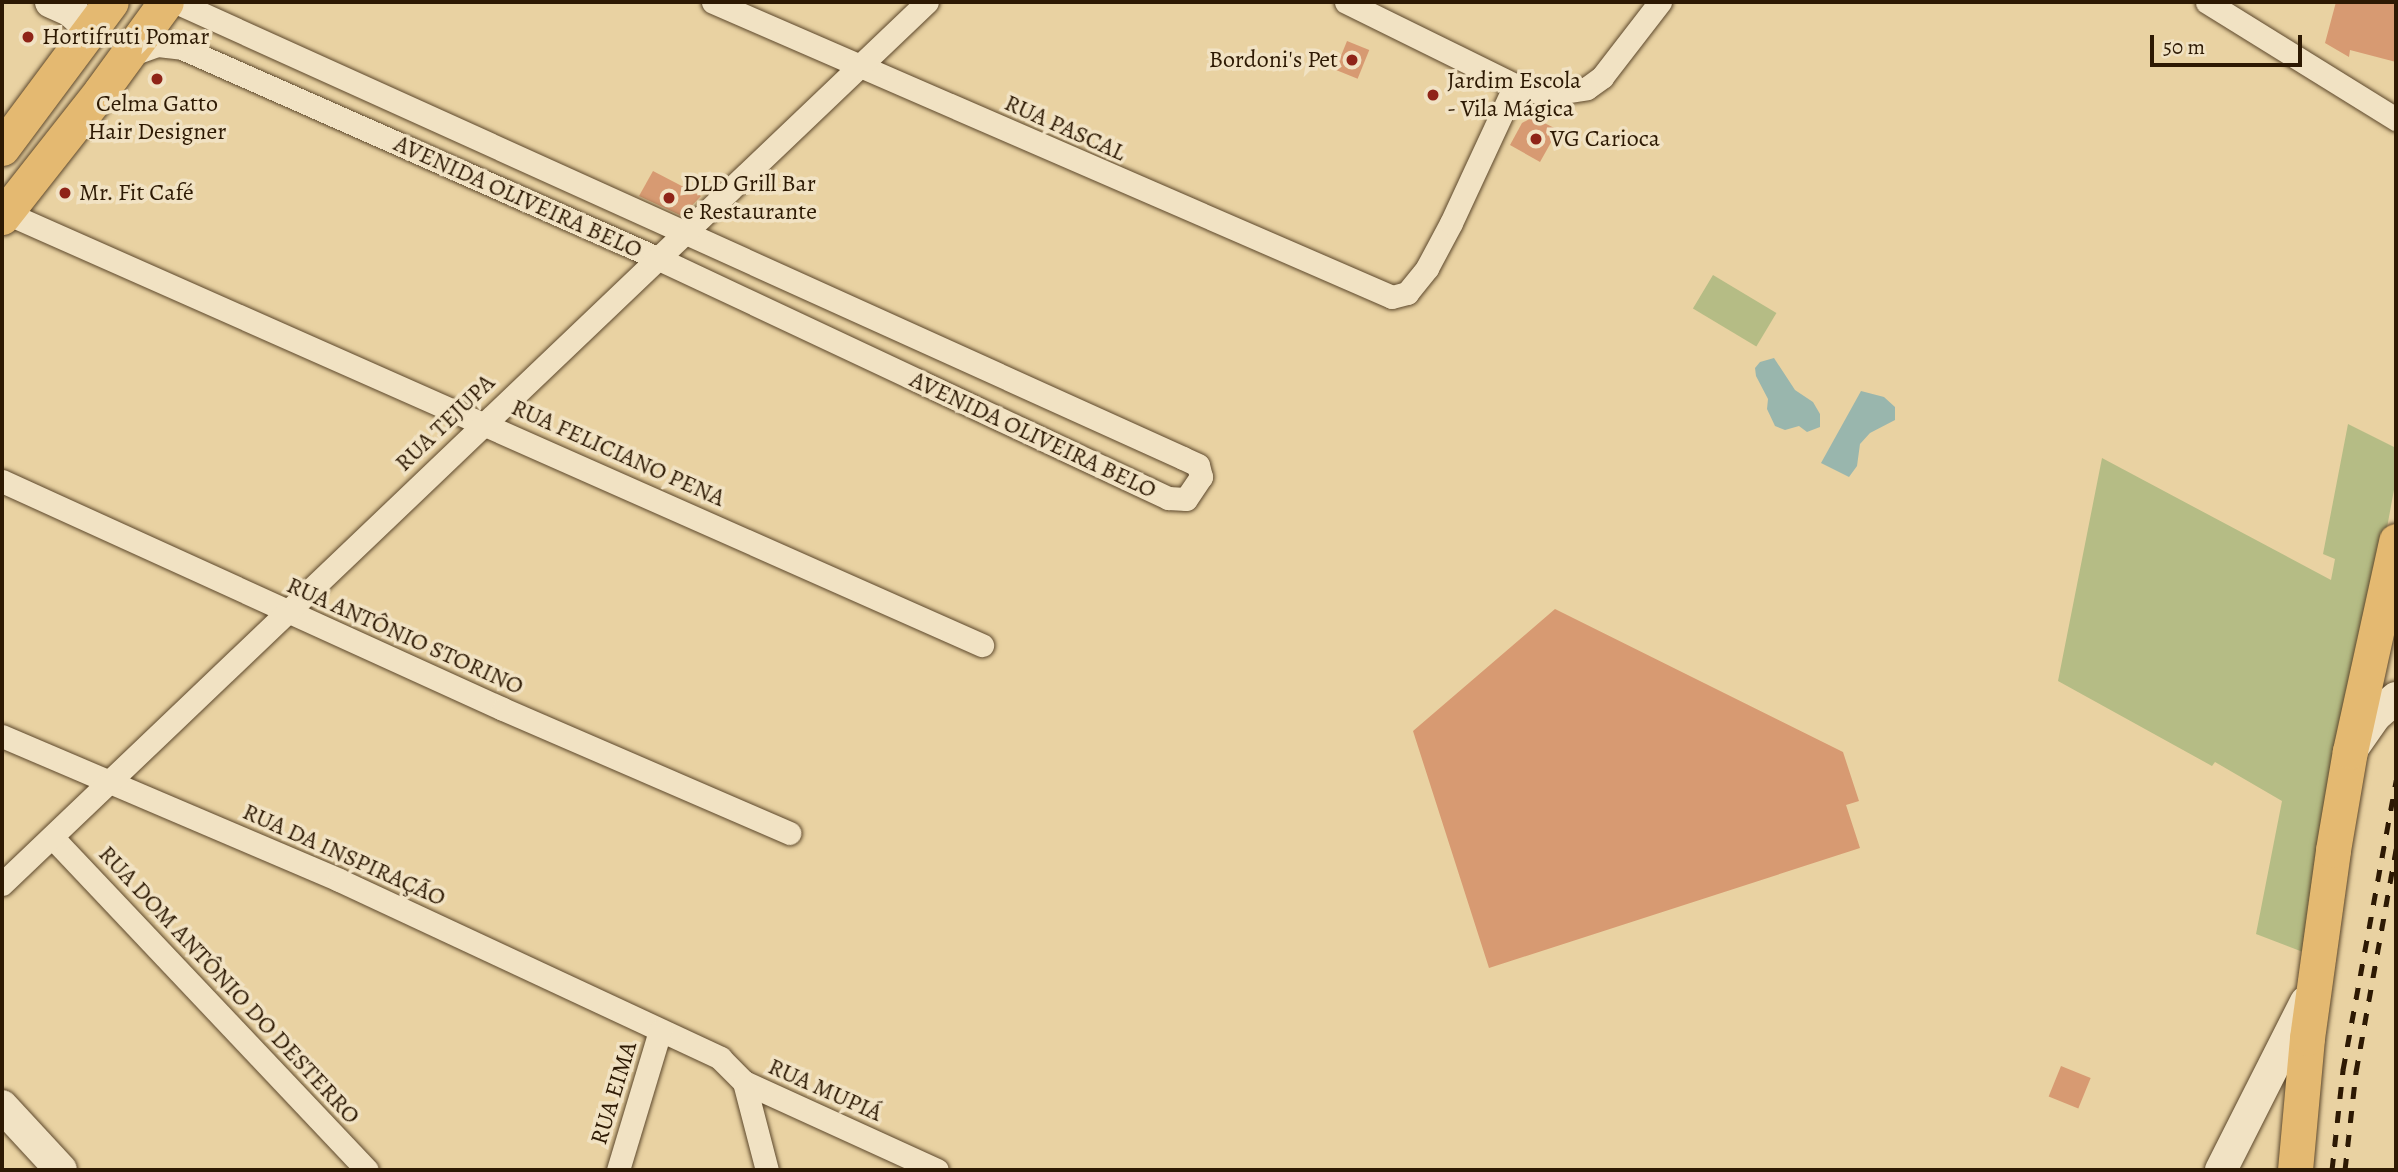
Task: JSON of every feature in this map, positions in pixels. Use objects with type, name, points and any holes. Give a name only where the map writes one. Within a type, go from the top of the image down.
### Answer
[{"type":"main road","points":[[2,148],[111,2]]},
{"type":"main road","points":[[3,213],[127,56],[166,2]]},
{"type":"main road","points":[[2295,1170],[2315,981],[2350,751],[2396,541]]},
{"type":"street","points":[[51,2],[71,11],[90,29]]},
{"type":"street","name":"AVENIDA OLIVEIRA BELO","points":[[127,56],[158,45],[182,48],[657,258],[1168,498],[1186,499],[1202,477],[1198,465],[176,2]]},
{"type":"street","name":"RUA PASCAL","points":[[713,2],[1382,295],[1399,296],[1407,293],[1427,268],[1451,223],[1515,85]]},
{"type":"street","name":"RUA TEJUPA","points":[[2,884],[926,2]]},
{"type":"street","points":[[1346,2],[1515,85],[1538,92],[1557,93],[1587,88],[1602,77],[1660,2]]},
{"type":"street","points":[[2207,2],[2396,119]]},
{"type":"street","name":"RUA FELICIANO PENA","points":[[3,213],[483,422],[982,645]]},
{"type":"street","name":"RUA ANTÔNIO STORINO","points":[[2,481],[287,612],[789,833]]},
{"type":"street","points":[[2350,751],[2374,717],[2396,698]]},
{"type":"street","name":"RUA DA INSPIRAÇÃO","points":[[2,736],[112,780],[339,880],[660,1031]]},
{"type":"street","name":"RUA DOM ANTÔNIO DO DESTERRO","points":[[52,836],[367,1170]]},
{"type":"street","points":[[2221,1170],[2290,1040],[2315,981]]},
{"type":"street","name":"RUA MUPIÁ","points":[[660,1031],[720,1058],[744,1082],[937,1170]]},
{"type":"street","name":"RUA EIMA","points":[[618,1170],[660,1031]]},
{"type":"street","points":[[744,1082],[767,1170]]},
{"type":"street","points":[[2,1106],[61,1170]]},
{"type":"green space","points":[[1713,275],[1776,313],[1756,347],[1693,308]]},
{"type":"green space","points":[[2348,424],[2396,448],[2396,479],[2308,954],[2256,934],[2282,801],[2215,762],[2212,766],[2058,681],[2102,458],[2331,580],[2335,559],[2323,554]]},
{"type":"water","points":[[1774,358],[1795,390],[1813,402],[1820,414],[1820,427],[1807,432],[1799,426],[1785,430],[1775,426],[1767,409],[1768,399],[1756,376],[1755,368],[1760,362]]},
{"type":"water","points":[[1861,391],[1884,397],[1895,407],[1895,420],[1870,433],[1860,444],[1857,466],[1849,477],[1821,463]]},
{"type":"building","points":[[2336,2],[2396,2],[2396,62],[2350,50],[2349,57],[2325,43]]},
{"type":"building","name":"Bordoni's Pet","points":[[1347,41],[1369,50],[1358,79],[1335,70]]},
{"type":"building","name":"VG Carioca","points":[[1533,117],[1558,130],[1540,162],[1510,145],[1522,123]]},
{"type":"building","name":"DLD Grill Bar e Restaurante","points":[[653,171],[701,196],[682,216],[639,196]]},
{"type":"building","points":[[1555,609],[1843,752],[1859,801],[1846,805],[1860,848],[1489,968],[1413,731]]},
{"type":"building","points":[[2061,1066],[2091,1078],[2078,1109],[2049,1097]]},
{"type":"railway","points":[[2332,1170],[2343,1070],[2396,780]]},
{"type":"railway","points":[[2345,1170],[2356,1072],[2396,849]]},
{"type":"place","name":"Hortifruti Pomar","points":[[28,37]]},
{"type":"place","name":"Bordoni's Pet","points":[[1352,60]]},
{"type":"place","name":"Celma Gatto Hair Designer","points":[[157,79]]},
{"type":"place","name":"Jardim Escola - Vila Mágica","points":[[1433,95]]},
{"type":"place","name":"VG Carioca","points":[[1536,139]]},
{"type":"place","name":"Mr. Fit Café","points":[[65,193]]},
{"type":"place","name":"DLD Grill Bar e Restaurante","points":[[669,198]]}]
